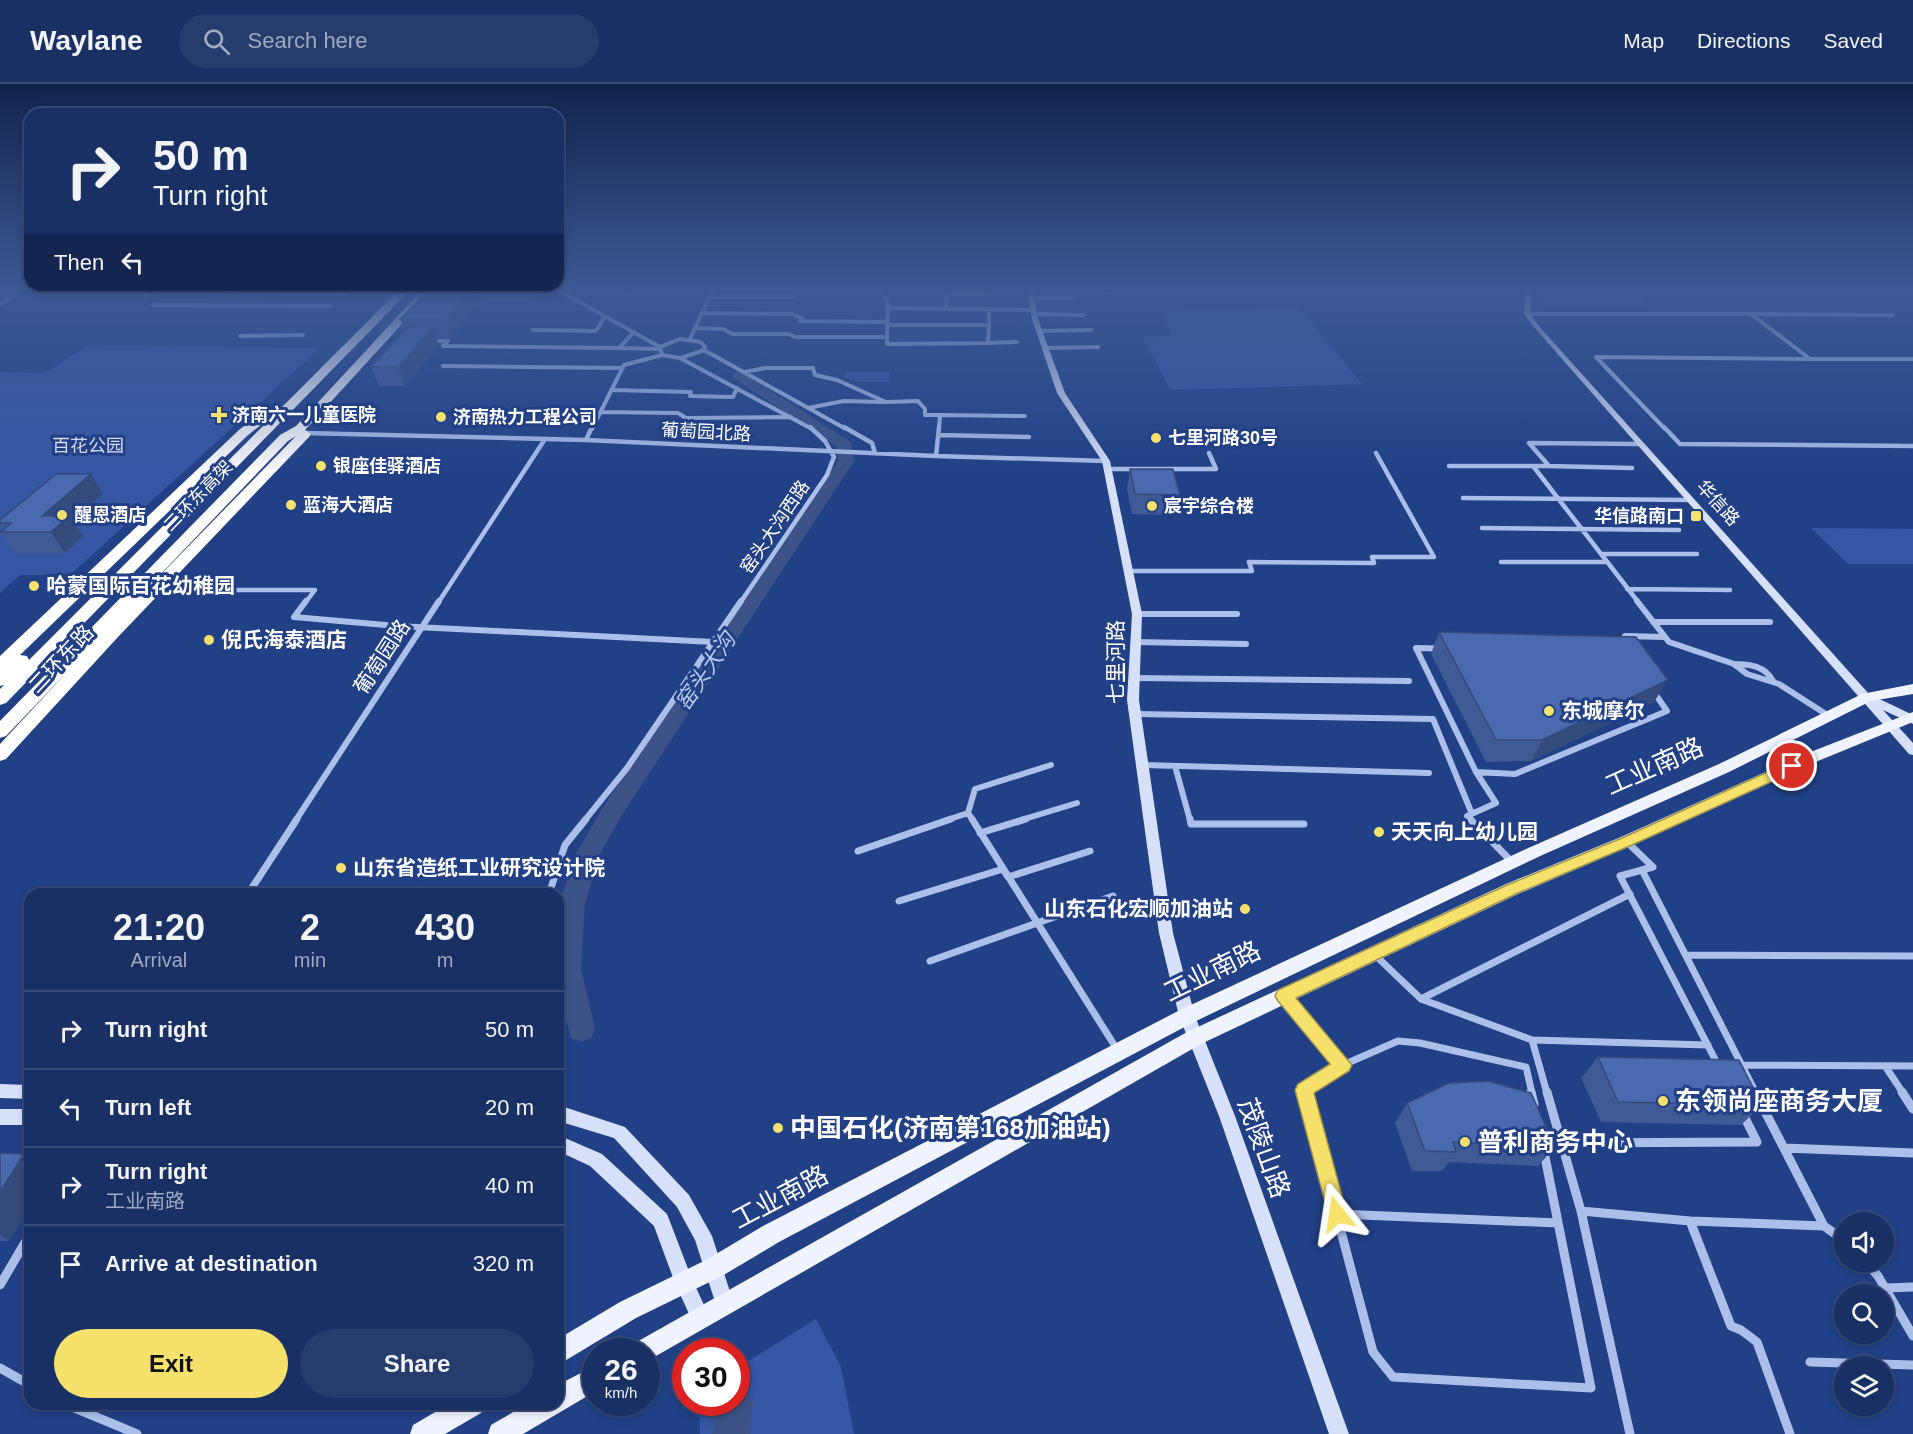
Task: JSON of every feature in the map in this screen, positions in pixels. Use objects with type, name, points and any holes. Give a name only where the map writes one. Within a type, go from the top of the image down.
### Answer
[{"type":"highway","name":"二环东路","points":[[0,665],[243,433],[262,420],[329,352]]},
{"type":"highway","name":"二环东高架","points":[[0,699],[344,352]]},
{"type":"highway","name":"二环东高架","points":[[0,726],[359,352]]},
{"type":"highway","name":"二环东路","points":[[0,755],[303,431],[322,405],[371,352]]},
{"type":"highway","name":"二环东路","points":[[0,690],[264,427],[262,420]]},
{"type":"highway","points":[[0,681],[208,477],[262,420]]},
{"type":"highway","name":"二环东路","points":[[0,732],[284,438],[303,431]]},
{"type":"highway","points":[[0,747],[303,431]]},
{"type":"main road","name":"七里河路","points":[[1046,352],[1060,393],[1107,465],[1130,571],[1130,587],[1137,614],[1134,642],[1136,714],[1153,850],[1166,933],[1187,1016]]},
{"type":"main road","name":"华信路","points":[[1560,352],[1867,697],[1912,718]]},
{"type":"main road","name":"工业南路","points":[[564,1349],[628,1310],[714,1268],[771,1234],[1187,1016],[1512,862],[1724,768],[1867,697],[1913,689]]},
{"type":"main road","points":[[1867,697],[1913,751]]},
{"type":"main road","points":[[660,1341],[1194,1038],[1373,952],[1512,889],[1627,842],[1813,757],[1912,718]]},
{"type":"main road","name":"茂陵山路","points":[[1187,1016],[1227,1116],[1338,1434]]},
{"type":"main road","points":[[0,1091],[24,1092]]},
{"type":"main road","points":[[564,1115],[619,1132],[683,1201],[703,1236],[725,1304]]},
{"type":"main road","points":[[0,1117],[24,1117]]},
{"type":"main road","points":[[564,1146],[596,1160],[661,1220],[684,1283],[701,1318]]},
{"type":"main road","points":[[564,1396],[582,1385]]},
{"type":"main road","points":[[422,1434],[462,1410]]},
{"type":"main road","points":[[500,1434],[540,1410]]},
{"type":"street","points":[[680,358],[700,352]]},
{"type":"street","points":[[708,352],[872,442],[875,453]]},
{"type":"street","points":[[1801,352],[1810,359]]},
{"type":"street","points":[[586,440],[624,365],[662,355],[680,358],[810,427],[825,441],[831,451]]},
{"type":"street","points":[[1913,359],[1596,357],[1680,444],[1913,446]]},
{"type":"street","points":[[443,366],[623,368]]},
{"type":"street","points":[[744,372],[765,368],[813,368],[815,375],[837,380],[886,402]]},
{"type":"street","points":[[611,390],[733,397],[737,388]]},
{"type":"street","points":[[808,408],[844,401],[918,401],[925,409],[925,415],[1025,416]]},
{"type":"street","points":[[600,412],[678,413],[686,418],[791,417]]},
{"type":"street","points":[[936,456],[940,415]]},
{"type":"street","name":"葡萄园北路","points":[[303,431],[586,440],[1216,469],[1209,453]]},
{"type":"street","points":[[938,435],[1029,437]]},
{"type":"street","name":"葡萄园路","points":[[252,888],[545,439]]},
{"type":"street","points":[[1549,466],[1529,443],[1641,444]]},
{"type":"street","name":"窑头大沟西路","points":[[551,888],[565,845],[627,768],[827,475],[834,457],[831,451]]},
{"type":"street","points":[[1130,571],[1252,572],[1249,562],[1374,563],[1372,557],[1434,557],[1376,453]]},
{"type":"street","points":[[1449,466],[1632,468]]},
{"type":"street","points":[[1533,466],[1669,642],[1734,664],[1746,663],[1765,670],[1773,681]]},
{"type":"street","points":[[1463,498],[1690,500]]},
{"type":"street","points":[[1482,528],[1679,531]]},
{"type":"street","points":[[1600,554],[1697,554]]},
{"type":"street","points":[[1501,562],[1606,562]]},
{"type":"street","points":[[1627,589],[1730,590]]},
{"type":"street","points":[[156,590],[315,590],[294,617],[423,628],[713,642]]},
{"type":"street","points":[[1137,614],[1237,614]]},
{"type":"street","points":[[1653,622],[1770,622]]},
{"type":"street","points":[[1625,636],[1664,637]]},
{"type":"street","points":[[1134,642],[1246,644]]},
{"type":"street","points":[[1476,772],[1515,774],[1667,711],[1627,653],[1416,648],[1476,772],[1496,803],[1467,816],[1512,862]]},
{"type":"street","points":[[1734,664],[1740,672],[1773,681],[1830,716]]},
{"type":"street","points":[[1134,678],[1409,681]]},
{"type":"street","points":[[1136,714],[1433,719],[1472,814]]},
{"type":"street","points":[[1051,765],[975,789],[968,813],[1119,1051]]},
{"type":"street","points":[[1143,765],[1429,773]]},
{"type":"street","points":[[1175,766],[1191,824],[1304,824]]},
{"type":"street","points":[[980,833],[1077,803]]},
{"type":"street","points":[[858,851],[968,813]]},
{"type":"street","points":[[1627,842],[1653,867],[1620,876],[1722,1074]]},
{"type":"street","points":[[1008,877],[1090,851]]},
{"type":"street","points":[[899,901],[1003,869]]},
{"type":"street","points":[[1642,870],[1824,1226],[1834,1233]]},
{"type":"street","points":[[1421,999],[1630,894]]},
{"type":"street","points":[[930,961],[1113,896]]},
{"type":"street","points":[[1373,952],[1421,999],[1532,1040],[1708,1045]]},
{"type":"street","points":[[1686,955],[1913,956]]},
{"type":"street","points":[[1284,996],[1343,1065]]},
{"type":"street","points":[[1532,1040],[1581,1211],[1630,1434]]},
{"type":"street","points":[[1535,1112],[1526,1067],[1420,1043],[1398,1041],[1343,1065],[1304,1090],[1373,1352],[1393,1377],[1591,1388],[1542,1145]]},
{"type":"street","points":[[1742,1065],[1913,1066]]},
{"type":"street","points":[[1885,1066],[1913,1109]]},
{"type":"street","points":[[1562,1143],[1756,1142],[1737,1103]]},
{"type":"street","points":[[1784,1148],[1913,1153]]},
{"type":"street","points":[[1581,1211],[1690,1221],[1824,1226]]},
{"type":"street","points":[[1337,1214],[1558,1223]]},
{"type":"street","points":[[1690,1221],[1731,1326],[1757,1342],[1790,1434]]},
{"type":"street","points":[[0,1285],[24,1244]]},
{"type":"street","points":[[1894,1288],[1913,1287]]},
{"type":"street","points":[[1894,1303],[1913,1336]]},
{"type":"street","points":[[1810,1362],[1913,1365]]},
{"type":"street","points":[[0,1368],[24,1382]]},
{"type":"street","points":[[79,1410],[137,1434]]},
{"type":"green space","name":"百花公园","points":[[77,352],[316,352],[70,575],[20,575],[0,593],[0,372],[45,373]]},
{"type":"green space","points":[[1151,352],[1336,352],[1362,384],[1170,390]]},
{"type":"green space","points":[[845,372],[890,372],[889,382],[857,382],[844,377]]},
{"type":"green space","points":[[1811,528],[1913,529],[1913,564],[1848,564]]},
{"type":"green space","points":[[816,1319],[841,1367],[854,1434],[700,1434],[699,1416],[750,1416],[750,1360]]},
{"type":"building","points":[[385,352],[411,352],[398,367],[371,367]]},
{"type":"building","points":[[1130,469],[1173,469],[1180,495],[1135,494]]},
{"type":"building","points":[[56,474],[91,474],[42,516],[69,516],[51,532],[0,532],[11,523],[0,523],[0,520]]},
{"type":"building","name":"东城摩尔","points":[[1439,632],[1636,637],[1668,680],[1542,740],[1496,740]]},
{"type":"building","points":[[1598,1057],[1739,1060],[1762,1105],[1618,1102]]},
{"type":"building","points":[[1488,1081],[1531,1093],[1555,1147],[1453,1142],[1456,1152],[1425,1151],[1407,1103],[1449,1083]]},
{"type":"building","points":[[0,1153],[24,1154],[0,1192]]},
{"type":"waterway","name":"窑头大沟","points":[[581,1029],[567,969],[572,903],[589,852],[616,805],[846,461],[845,445],[739,375]]},
{"type":"waterway","name":"窑头大沟","points":[[731,1434],[733,1416]]},
{"type":"place","name":"济南六一儿童医院","points":[[219,415]]},
{"type":"place","name":"济南热力工程公司","points":[[441,417]]},
{"type":"place","name":"七里河路30号","points":[[1156,438]]},
{"type":"place","name":"银座佳驿酒店","points":[[321,466]]},
{"type":"place","name":"蓝海大酒店","points":[[291,505]]},
{"type":"place","name":"宸宇综合楼","points":[[1152,506]]},
{"type":"place","name":"醒恩酒店","points":[[62,515]]},
{"type":"place","name":"华信路南口","points":[[1696,516]]},
{"type":"place","name":"哈蒙国际百花幼稚园","points":[[34,586]]},
{"type":"place","name":"倪氏海泰酒店","points":[[209,640]]},
{"type":"place","name":"东城摩尔","points":[[1549,711]]},
{"type":"place","name":"天天向上幼儿园","points":[[1379,832]]},
{"type":"place","name":"山东省造纸工业研究设计院","points":[[341,868]]},
{"type":"place","name":"山东石化宏顺加油站","points":[[1245,909]]},
{"type":"place","name":"东领尚座商务大厦","points":[[1663,1101]]},
{"type":"place","name":"中国石化(济南第168加油站)","points":[[778,1128]]},
{"type":"place","name":"普利商务中心","points":[[1465,1142]]},
{"type":"route","points":[[1337,1214],[1304,1090],[1343,1065],[1284,996],[1373,952],[1512,889],[1627,842],[1792,766]]}]
